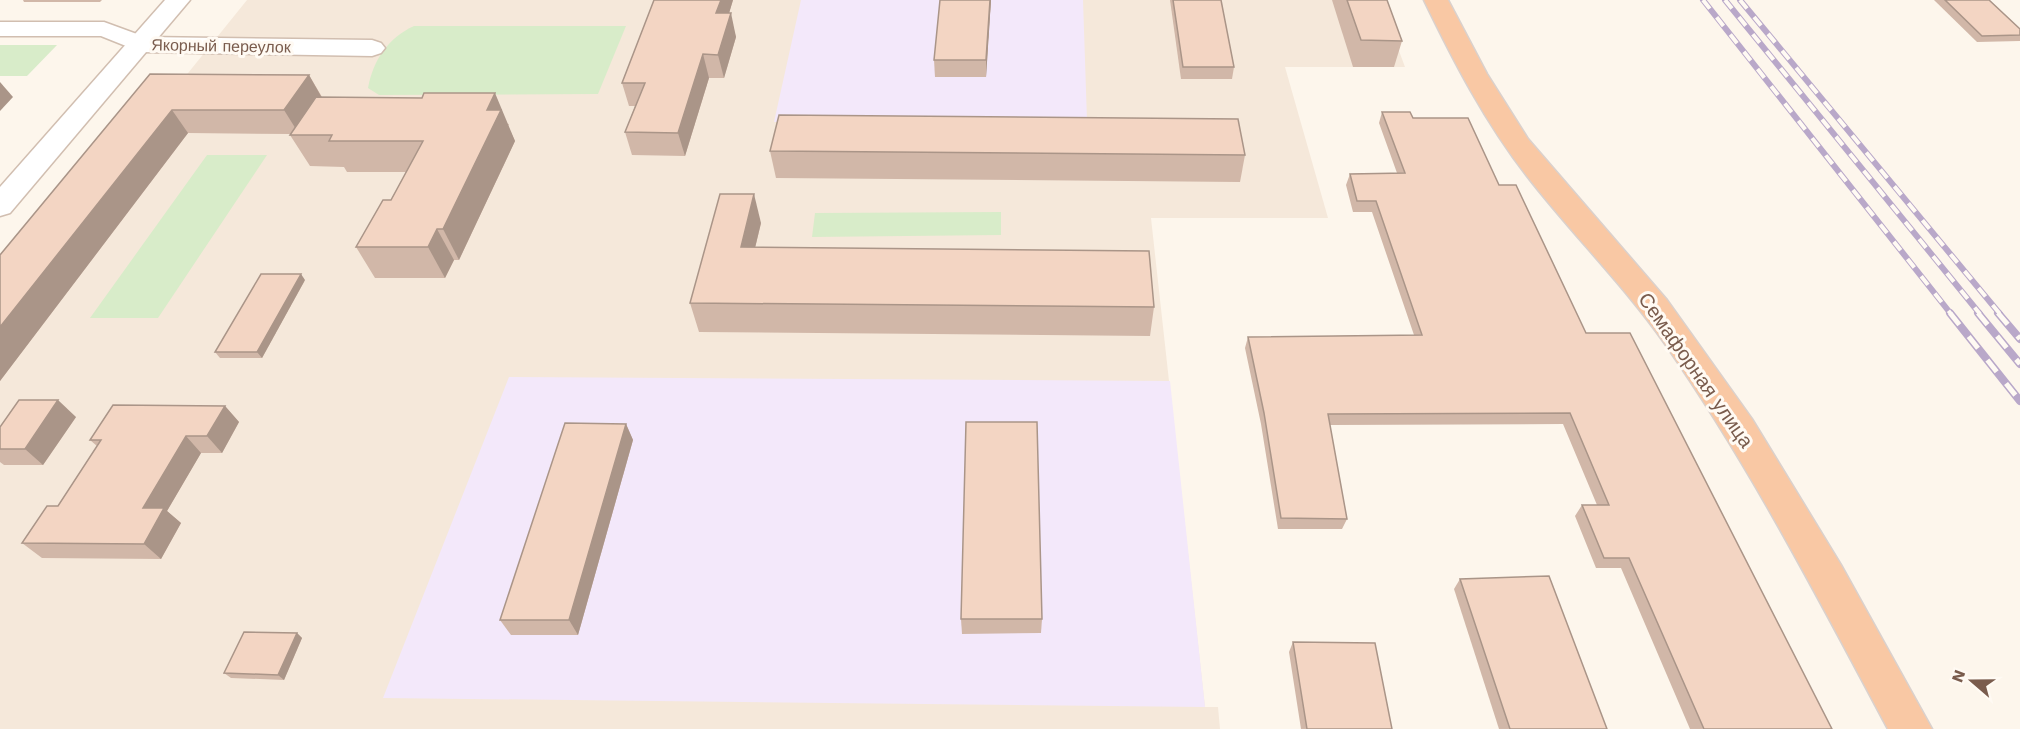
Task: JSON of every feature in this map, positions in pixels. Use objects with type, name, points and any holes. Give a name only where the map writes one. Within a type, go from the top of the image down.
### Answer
[{"type":"highway","name":"Семафорная улица","points":[[1436,0],[1481,91],[1520,147],[1674,332],[1726,408],[1764,467],[1911,729]]},
{"type":"street","points":[[0,206],[178,0]]},
{"type":"street","name":"Якорный переулок","points":[[0,29],[104,29],[141,44],[372,48]]},
{"type":"shaded area","points":[[247,0],[1380,0],[1405,67],[1285,67],[1328,218],[1151,218],[1205,707],[1218,707],[1220,729],[0,729],[0,306]]},
{"type":"shaded area","points":[[801,0],[1083,0],[1087,121],[774,122]]},
{"type":"shaded area","points":[[509,377],[1170,381],[1205,707],[383,698]]},
{"type":"green space","points":[[414,26],[626,26],[598,94],[379,95],[368,88],[378,59],[389,44]]},
{"type":"green space","points":[[0,45],[57,45],[27,76],[0,76]]},
{"type":"green space","points":[[207,155],[267,155],[158,318],[90,318]]},
{"type":"green space","points":[[1001,212],[1001,235],[812,237],[815,213]]},
{"type":"building","points":[[654,0],[721,0],[716,13],[731,13],[718,55],[703,54],[678,133],[625,132],[645,83],[622,83]]},
{"type":"building","points":[[940,0],[990,0],[986,60],[934,60]]},
{"type":"building","points":[[1173,0],[1221,0],[1234,67],[1183,67]]},
{"type":"building","points":[[1347,0],[1387,0],[1402,41],[1361,40]]},
{"type":"building","points":[[1945,0],[1989,0],[2020,29],[2020,35],[1982,36]]},
{"type":"building","points":[[150,74],[309,75],[284,110],[172,110],[0,327],[0,255]]},
{"type":"building","points":[[424,93],[495,93],[487,110],[501,110],[443,229],[437,229],[428,247],[356,247],[383,200],[391,200],[423,141],[329,141],[332,135],[290,135],[316,97],[422,98]]},
{"type":"building","points":[[1382,112],[1410,112],[1413,118],[1468,118],[1499,185],[1516,185],[1586,333],[1630,333],[1832,729],[1704,729],[1629,558],[1604,558],[1582,505],[1609,505],[1570,413],[1328,414],[1347,519],[1281,518],[1264,413],[1248,337],[1422,335],[1376,201],[1357,201],[1350,174],[1405,173]]},
{"type":"building","points":[[779,115],[1238,119],[1245,155],[770,151]]},
{"type":"building","points":[[720,194],[754,194],[741,247],[1149,251],[1154,307],[690,303]]},
{"type":"building","points":[[261,274],[301,274],[257,352],[215,352]]},
{"type":"building","points":[[19,400],[58,400],[25,449],[0,449],[0,427]]},
{"type":"building","points":[[113,405],[225,406],[207,436],[186,436],[143,508],[164,508],[144,544],[22,543],[47,506],[58,506],[101,440],[90,440]]},
{"type":"building","points":[[966,422],[1037,422],[1042,619],[961,619]]},
{"type":"building","points":[[565,423],[626,424],[569,620],[500,620]]},
{"type":"building","points":[[1549,576],[1607,729],[1510,729],[1460,579]]},
{"type":"building","points":[[244,632],[297,633],[278,675],[224,673]]},
{"type":"building","points":[[1293,642],[1375,643],[1392,729],[1307,729]]},
{"type":"railway","points":[[1703,0],[1951,314]]},
{"type":"railway","points":[[1725,0],[1980,314]]},
{"type":"railway","points":[[1740,0],[2000,314]]},
{"type":"railway","points":[[1950,313],[2020,401]]},
{"type":"railway","points":[[1978,313],[2020,364]]},
{"type":"railway","points":[[1998,313],[2020,339]]}]
